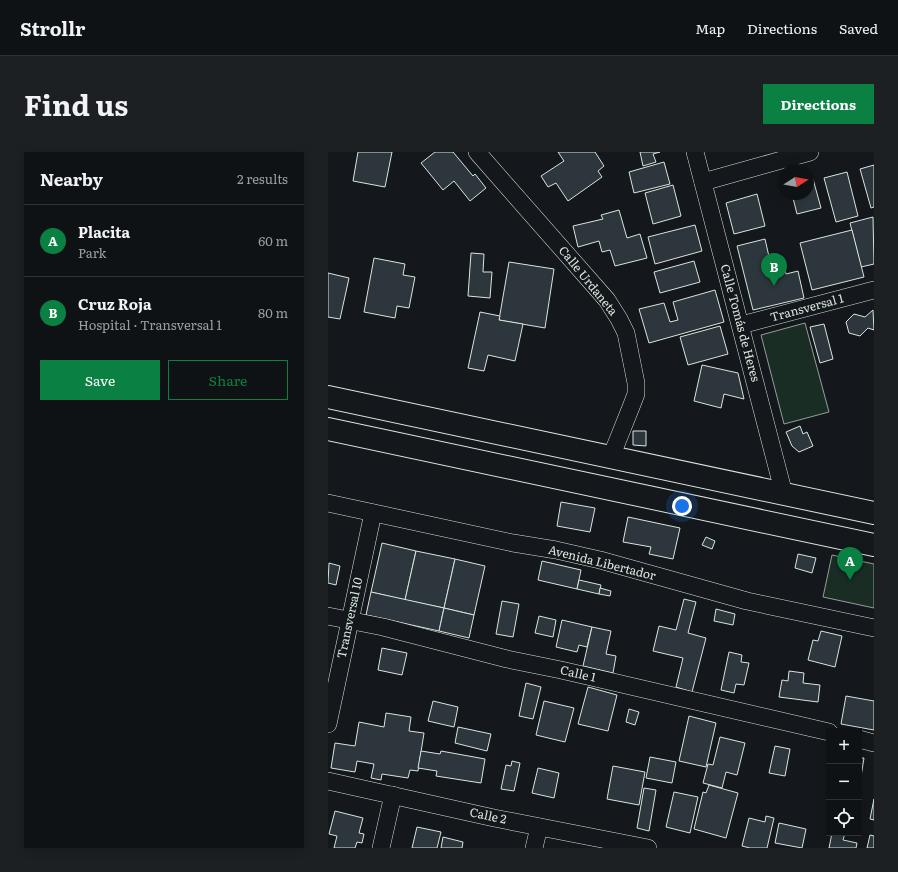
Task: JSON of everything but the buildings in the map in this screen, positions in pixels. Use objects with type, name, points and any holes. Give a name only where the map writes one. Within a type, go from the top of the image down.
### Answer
[{"type":"main road","points":[[328,397],[874,513]]},
{"type":"main road","points":[[328,429],[874,545]]},
{"type":"street","name":"Calle Urdaneta","points":[[477,152],[607,300],[626,333],[636,383],[636,394],[611,457]]},
{"type":"street","name":"Calle Tomás de Heres","points":[[695,152],[784,494]]},
{"type":"street","points":[[703,182],[810,152]]},
{"type":"street","name":"Transversal 1","points":[[741,325],[874,290]]},
{"type":"street","name":"Avenida Libertador","points":[[328,503],[513,543],[578,555],[747,601],[874,628]]},
{"type":"street","name":"Transversal 10","points":[[328,724],[373,513]]},
{"type":"street","name":"Calle 1","points":[[328,616],[383,627],[507,659],[561,670],[826,731]]},
{"type":"street","points":[[862,740],[874,742]]},
{"type":"street","name":"Calle 2","points":[[328,781],[539,827],[648,848]]},
{"type":"street","points":[[381,848],[393,795]]},
{"type":"street","points":[[534,848],[539,827]]},
{"type":"green space","points":[[805,323],[829,412],[784,424],[761,335]]},
{"type":"green space","points":[[832,555],[874,564],[874,608],[823,597]]},
{"type":"place","name":"Cruz Roja","points":[[774,286]]},
{"type":"place","name":"Placita","points":[[850,580]]}]
